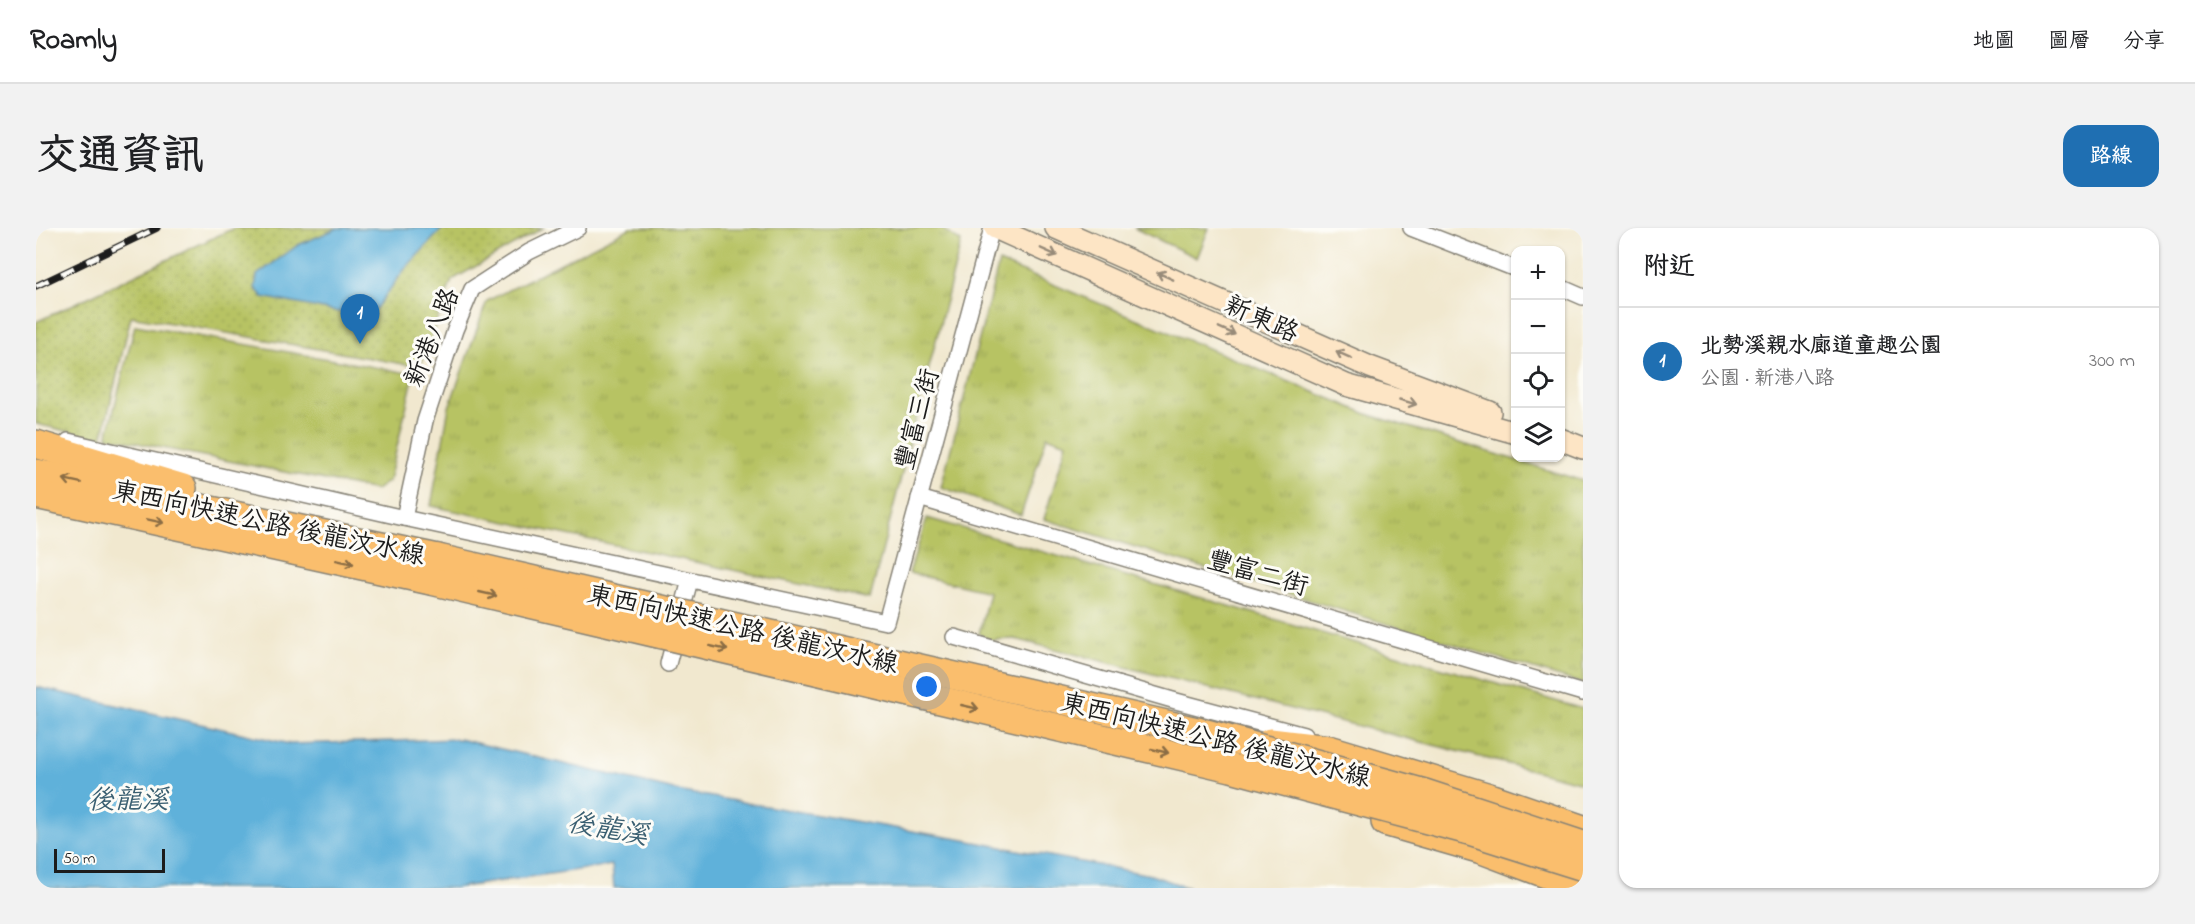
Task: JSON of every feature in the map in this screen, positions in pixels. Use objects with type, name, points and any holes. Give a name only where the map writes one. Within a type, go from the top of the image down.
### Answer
[{"type":"highway","points":[[36,444],[385,548]]},
{"type":"highway","name":"東西向快速公路 後龍汶水線","points":[[36,473],[385,548],[434,570],[1231,768],[1468,831],[1583,867]]},
{"type":"highway","name":"東西向快速公路 後龍汶水線","points":[[36,495],[434,570],[1210,734],[1425,793],[1583,844]]},
{"type":"highway","points":[[1210,734],[1329,749],[1493,798],[1583,829]]},
{"type":"highway","points":[[1231,768],[1332,806],[1482,850],[1582,888]]},
{"type":"main road","name":"新東路","points":[[994,228],[1346,385],[1511,432]]},
{"type":"main road","name":"新東路","points":[[1056,228],[1370,367],[1511,420]]},
{"type":"main road","points":[[1565,441],[1583,448]]},
{"type":"main road","points":[[1565,446],[1583,448]]},
{"type":"street","name":"新港八路","points":[[404,519],[425,421],[455,330],[472,289],[530,252],[578,228]]},
{"type":"street","name":"豐富三街","points":[[690,580],[886,622],[994,228]]},
{"type":"street","points":[[1411,228],[1511,267]]},
{"type":"street","points":[[1565,289],[1583,297]]},
{"type":"street","points":[[36,433],[404,519],[690,580],[668,664]]},
{"type":"street","name":"豐富二街","points":[[919,498],[1583,693]]},
{"type":"street","points":[[954,637],[1458,779],[1583,819]]},
{"type":"green space","points":[[234,228],[543,228],[452,280],[420,367],[131,316],[102,439],[36,424],[36,322]]},
{"type":"green space","points":[[630,228],[941,228],[961,242],[870,599],[431,506],[449,407],[487,301]]},
{"type":"green space","points":[[1134,228],[1209,228],[1197,258]]},
{"type":"green space","points":[[999,262],[1367,414],[1511,459],[1511,462],[1522,462],[1583,481],[1583,684],[1044,519],[1067,443],[1047,436],[1021,515],[941,487]]},
{"type":"green space","points":[[135,325],[414,374],[389,481],[376,490],[107,437]]},
{"type":"green space","points":[[927,518],[1583,709],[1583,783],[1015,639],[989,640],[979,634],[989,592],[909,573]]},
{"type":"water","points":[[338,228],[443,228],[404,270],[369,318],[263,297],[255,288],[257,275],[298,245]]},
{"type":"water","name":"後龍溪","points":[[36,687],[290,744],[459,739],[683,792],[959,839],[1151,875],[1189,888],[614,888],[612,865],[454,888],[36,888]]},
{"type":"railway","points":[[36,286],[157,228]]},
{"type":"place","name":"北勢溪親水廊道童趣公園","points":[[360,344]]}]
